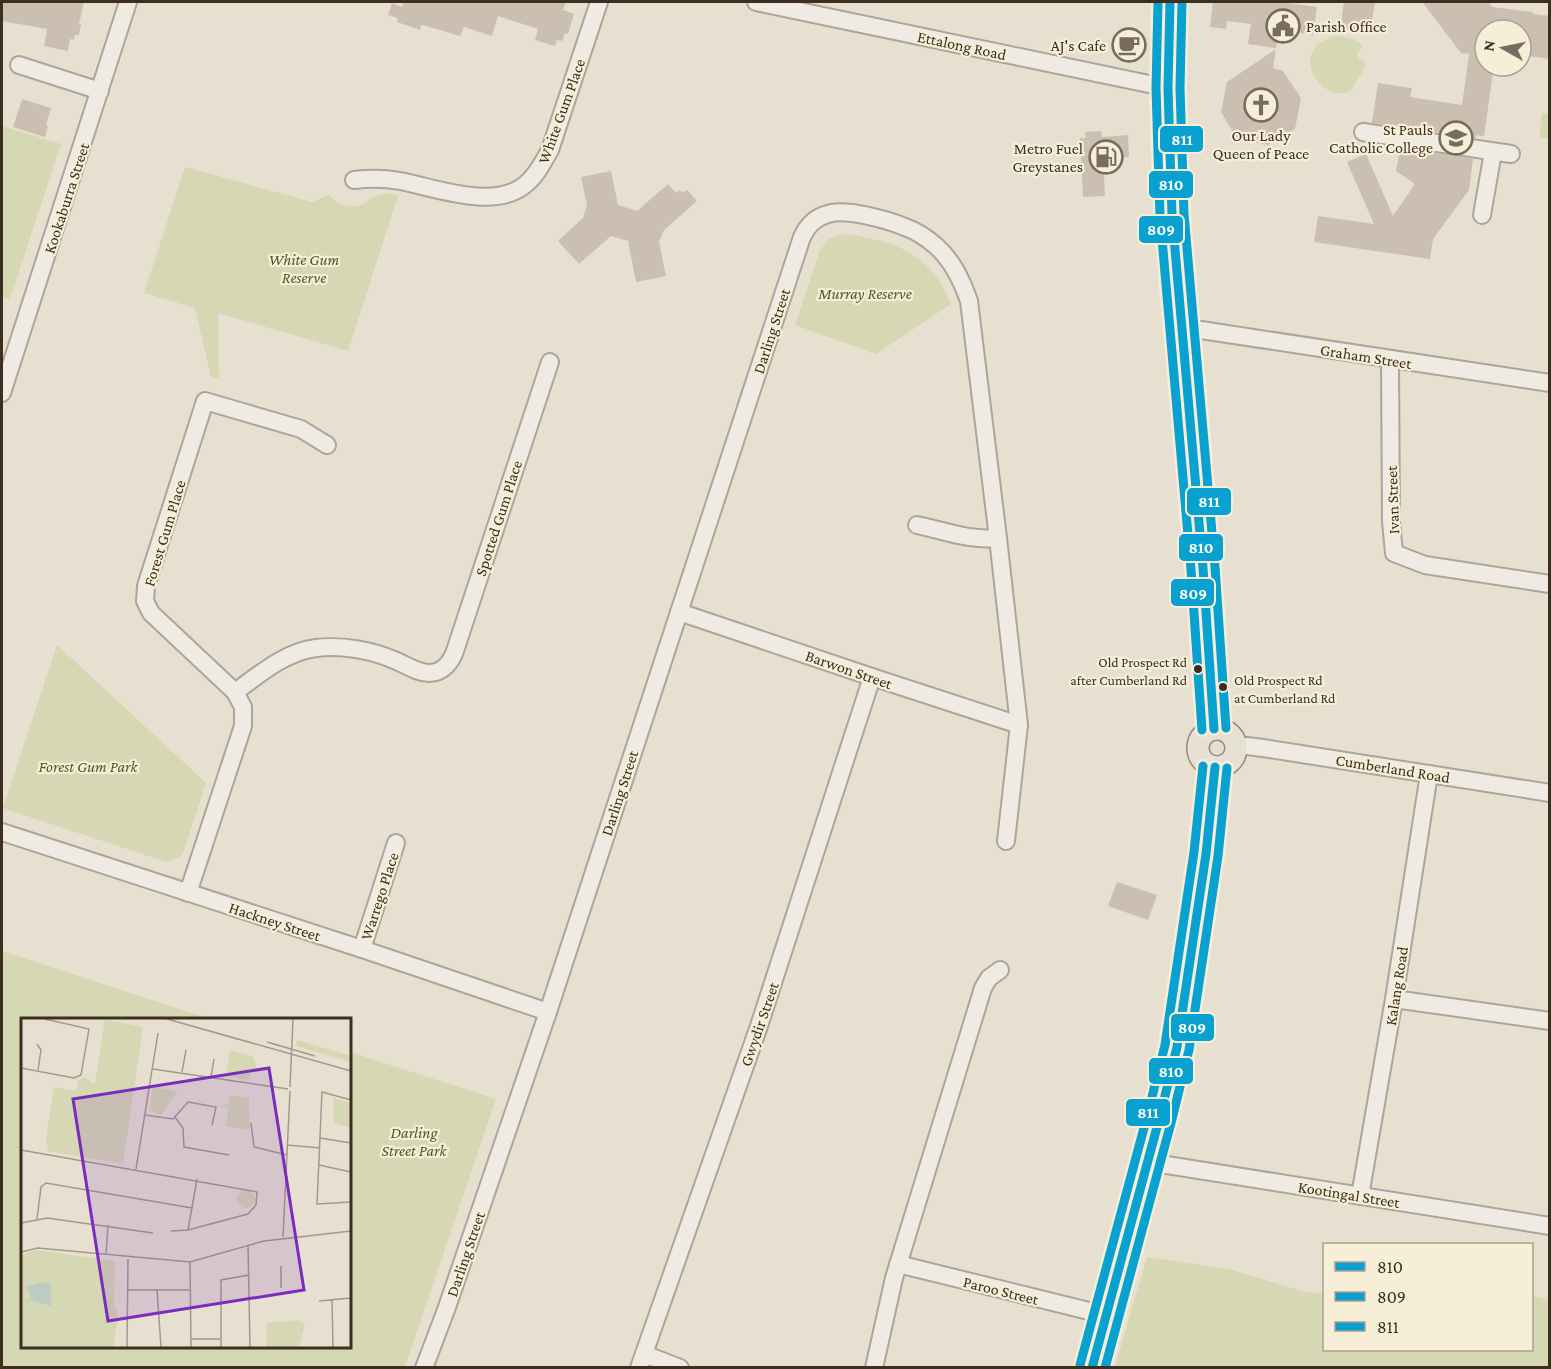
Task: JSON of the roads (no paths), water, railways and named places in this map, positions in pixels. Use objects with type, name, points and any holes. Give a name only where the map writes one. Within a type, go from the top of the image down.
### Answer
[{"type":"main road","points":[[1170,2],[1168,88],[1172,215],[1203,568],[1214,729]]},
{"type":"main road","points":[[1214,729],[1227,731],[1237,747],[1232,760],[1221,767],[1208,765],[1198,748],[1203,735],[1214,729]]},
{"type":"main road","points":[[1092,1368],[1177,1047],[1204,865],[1215,767]]},
{"type":"street","name":"Kookaburra Street","points":[[2,393],[128,2]]},
{"type":"street","name":"White Gum Place","points":[[354,180],[375,178],[399,181],[470,197],[502,197],[525,186],[540,168],[550,150],[599,2]]},
{"type":"street","name":"Ettalong Road","points":[[756,2],[1168,88]]},
{"type":"street","points":[[19,65],[100,91]]},
{"type":"street","points":[[1363,132],[1511,154]]},
{"type":"street","points":[[1482,215],[1493,152]]},
{"type":"street","name":"Darling Street","points":[[424,1368],[548,1012],[802,237],[812,217],[841,212],[906,227],[938,247],[959,276],[969,301],[1019,725],[1006,841]]},
{"type":"street","name":"Graham Street","points":[[1181,330],[1201,330],[1550,383]]},
{"type":"street","name":"Ivan Street","points":[[1390,360],[1391,521],[1394,553],[1425,565],[1550,584]]},
{"type":"street","name":"Spotted Gum Place","points":[[235,692],[279,661],[314,648],[358,650],[391,659],[421,672],[442,675],[455,651],[550,362]]},
{"type":"street","name":"Forest Gum Place","points":[[235,692],[151,613],[145,601],[146,586],[205,401],[301,429],[327,445]]},
{"type":"street","points":[[917,525],[972,538],[998,538]]},
{"type":"street","name":"Barwon Street","points":[[679,612],[1019,725]]},
{"type":"street","name":"Gwydir Street","points":[[642,1361],[759,1026],[872,677]]},
{"type":"street","points":[[188,893],[243,726],[243,707],[235,692]]},
{"type":"street","name":"Cumberland Road","points":[[1237,747],[1263,748],[1550,793]]},
{"type":"street","name":"Kalang Road","points":[[1360,1196],[1429,774]]},
{"type":"street","name":"Hackney Street","points":[[2,832],[548,1012]]},
{"type":"street","name":"Warrego Place","points":[[362,949],[396,843]]},
{"type":"street","points":[[874,1368],[898,1264],[983,988],[988,978],[999,970]]},
{"type":"street","points":[[1394,999],[1550,1021]]},
{"type":"street","name":"Kootingal Street","points":[[1148,1162],[1550,1226]]},
{"type":"street","name":"Paroo Street","points":[[898,1264],[1105,1315]]},
{"type":"street","points":[[642,1361],[680,1368]]},
{"type":"place","name":"Parish Office","points":[[1283,26]]},
{"type":"place","name":"AJ's Cafe","points":[[1129,45]]},
{"type":"place","name":"Our Lady Queen of Peace","points":[[1261,105]]},
{"type":"place","name":"St Pauls Catholic College","points":[[1456,138]]},
{"type":"place","name":"Metro Fuel Greystanes","points":[[1106,157]]},
{"type":"place","name":"Old Prospect Rd after Cumberland Rd","points":[[1198,669]]},
{"type":"place","name":"Old Prospect Rd at Cumberland Rd","points":[[1223,687]]},
{"type":"park label","name":"White Gum Reserve","points":[[304,268]]},
{"type":"park label","name":"Murray Reserve","points":[[865,293]]},
{"type":"park label","name":"Forest Gum Park","points":[[88,766]]},
{"type":"park label","name":"Darling Street Park","points":[[414,1141]]}]
